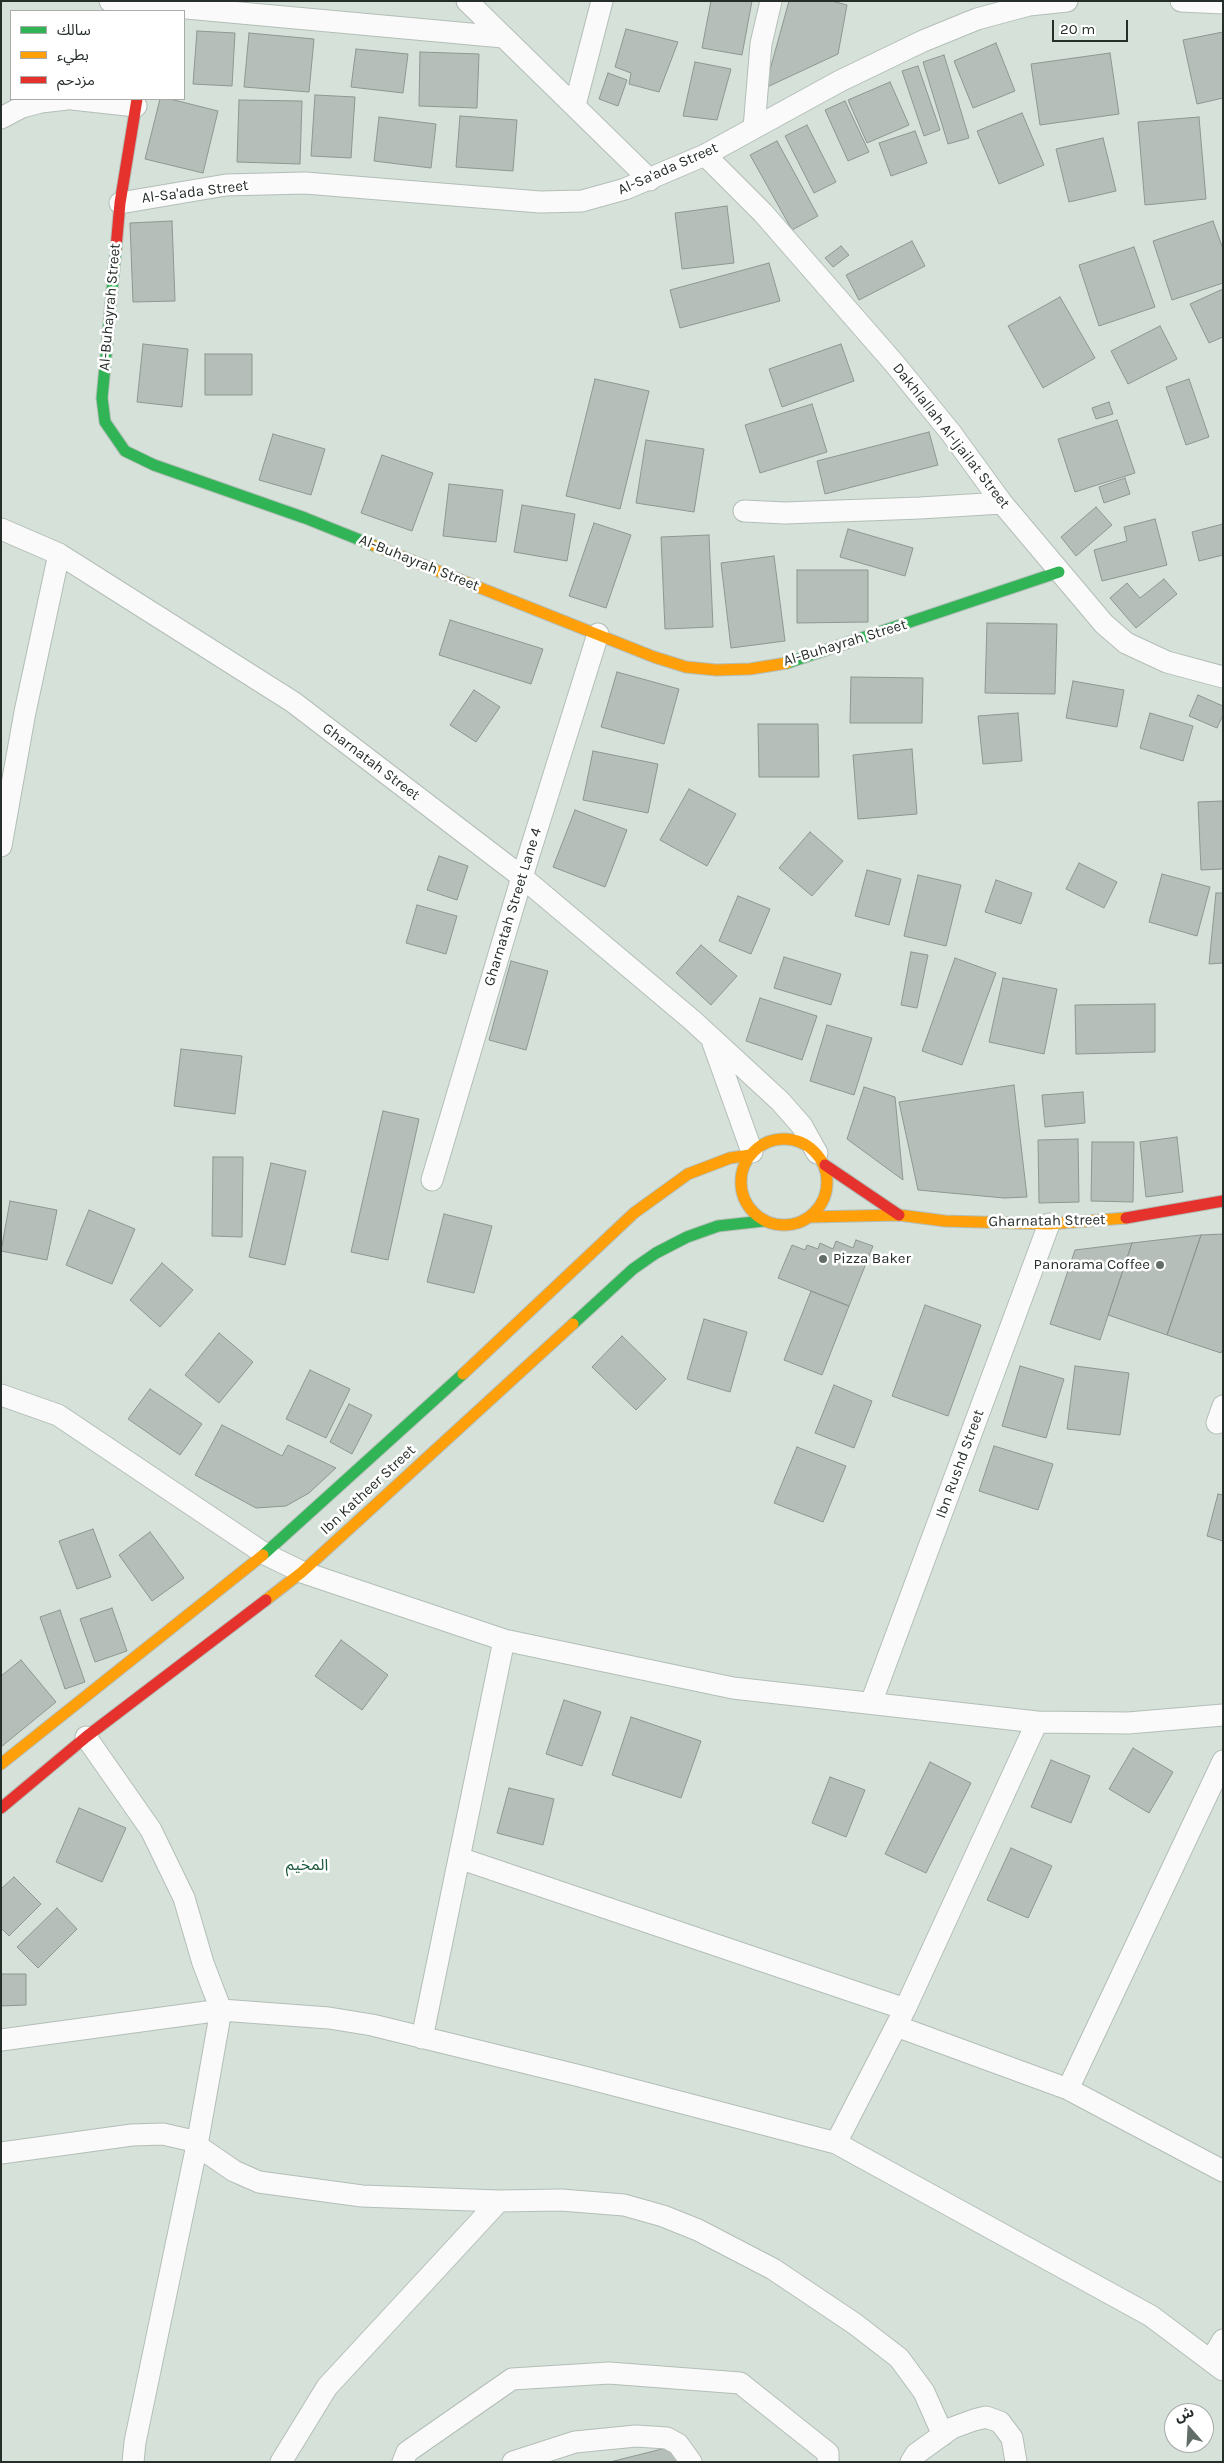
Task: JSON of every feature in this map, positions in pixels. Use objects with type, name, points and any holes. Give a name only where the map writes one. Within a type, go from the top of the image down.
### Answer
[{"type":"street","points":[[110,1],[166,10]]},
{"type":"street","points":[[467,1],[650,180]]},
{"type":"street","points":[[575,106],[602,1]]},
{"type":"street","points":[[754,128],[761,44],[771,1]]},
{"type":"street","name":"Al-Sa'ada Street","points":[[120,203],[226,186],[305,183],[540,202],[582,201],[626,189],[650,180],[754,128],[840,81],[923,41],[959,27],[1029,6],[1067,1]]},
{"type":"street","points":[[1181,1],[1223,2]]},
{"type":"street","points":[[185,12],[504,37]]},
{"type":"street","points":[[1,118],[22,107],[58,100]]},
{"type":"street","points":[[93,100],[136,102]]},
{"type":"street","name":"Al-Buhayrah Street","points":[[136,102],[120,203],[102,398],[105,422],[114,437],[126,451],[154,465],[305,518],[654,657],[686,667],[716,670],[750,669],[798,660],[843,647],[1059,572]]},
{"type":"street","name":"Dakhlallah Al-Ijailat Street","points":[[704,154],[763,214],[894,363],[951,432],[1002,503],[1104,624],[1126,643],[1167,662],[1223,677]]},
{"type":"street","points":[[744,511],[785,512],[920,508],[1002,503]]},
{"type":"street","name":"Gharnatah Street","points":[[1,529],[59,554],[293,702],[522,876],[711,1038],[780,1101],[802,1126],[821,1159],[899,1215]]},
{"type":"street","points":[[2,837],[25,712],[59,554]]},
{"type":"street","name":"Gharnatah Street Lane 4","points":[[432,1180],[522,876],[598,634]]},
{"type":"street","name":"Gharnatah Street","points":[[711,1038],[751,1153]]},
{"type":"street","points":[[778,1139],[792,1139],[806,1144],[821,1159],[828,1179],[826,1194],[820,1207],[810,1217],[795,1224],[779,1225],[763,1220],[750,1210],[743,1196],[740,1180],[744,1164],[751,1153],[764,1143],[778,1139]]},
{"type":"street","name":"Ibn Katheer Street","points":[[1,1764],[265,1554],[416,1418],[634,1213],[688,1174],[709,1164],[751,1153]]},
{"type":"street","name":"Gharnatah Street","points":[[810,1217],[899,1215],[945,1221],[1049,1224],[1127,1218],[1223,1201]]},
{"type":"street","name":"Ibn Katheer Street","points":[[1,1808],[86,1737],[302,1572],[632,1269],[687,1236],[718,1226],[763,1220]]},
{"type":"street","name":"Ibn Rushd Street","points":[[871,1703],[1049,1224]]},
{"type":"street","points":[[1,1395],[58,1414],[265,1554],[302,1572],[504,1640],[732,1688],[1037,1722],[1128,1723],[1223,1716]]},
{"type":"street","points":[[422,2038],[504,1640]]},
{"type":"street","points":[[836,2142],[901,2018],[1037,1722]]},
{"type":"street","points":[[86,1737],[151,1830],[184,1898],[203,1963],[220,2010],[197,2145],[135,2442],[134,2462]]},
{"type":"street","points":[[1068,2089],[1223,1761]]},
{"type":"street","points":[[459,1858],[901,2018],[1068,2089],[1223,2172]]},
{"type":"street","points":[[1,2040],[220,2010],[329,2018],[580,2076],[836,2142],[1151,2316],[1217,2365],[1223,2340]]},
{"type":"street","points":[[1,2154],[132,2135],[163,2134],[177,2136],[197,2145],[234,2171],[259,2182],[362,2196],[499,2201],[561,2200],[624,2205],[698,2230],[743,2253],[773,2269],[855,2324],[899,2358],[924,2392],[943,2435]]},
{"type":"street","points":[[281,2462],[327,2387],[499,2201]]},
{"type":"street","points":[[403,2462],[407,2452],[512,2379],[608,2373],[740,2383],[828,2453],[828,2462]]},
{"type":"street","points":[[911,2462],[916,2454],[943,2435],[974,2420],[986,2418],[1000,2422],[1012,2438],[1016,2462]]},
{"type":"street","points":[[513,2462],[575,2442],[636,2436],[667,2438],[678,2444],[691,2462]]},
{"type":"building","points":[[711,1],[752,1],[742,55],[702,48]]},
{"type":"building","points":[[789,1],[832,1],[847,5],[838,54],[765,88]]},
{"type":"building","points":[[626,29],[678,42],[659,92],[629,84],[631,73],[615,67]]},
{"type":"building","points":[[197,31],[235,33],[232,86],[193,84]]},
{"type":"building","points":[[1223,32],[1223,98],[1197,104],[1183,40]]},
{"type":"building","points":[[249,33],[314,39],[309,92],[244,87]]},
{"type":"building","points":[[996,43],[1015,91],[973,108],[954,61]]},
{"type":"building","points":[[356,49],[408,54],[403,93],[351,87]]},
{"type":"building","points":[[420,52],[479,54],[477,108],[419,106]]},
{"type":"building","points":[[1110,53],[1119,114],[1040,125],[1031,64]]},
{"type":"building","points":[[944,55],[969,138],[948,144],[923,62]]},
{"type":"building","points":[[695,62],[731,69],[717,120],[683,116]]},
{"type":"building","points":[[918,66],[940,130],[924,136],[902,71]]},
{"type":"building","points":[[608,73],[627,80],[618,106],[599,99]]},
{"type":"building","points":[[890,82],[909,125],[867,143],[848,100]]},
{"type":"building","points":[[315,95],[355,97],[351,158],[311,156]]},
{"type":"building","points":[[160,100],[174,100],[218,111],[203,173],[145,159]]},
{"type":"building","points":[[239,100],[302,101],[300,164],[237,162]]},
{"type":"building","points":[[845,101],[869,152],[848,161],[825,110]]},
{"type":"building","points":[[1022,113],[1044,165],[999,184],[977,131]]},
{"type":"building","points":[[460,116],[517,120],[513,171],[456,167]]},
{"type":"building","points":[[379,117],[436,124],[431,168],[374,161]]},
{"type":"building","points":[[1199,117],[1206,199],[1145,205],[1138,122]]},
{"type":"building","points":[[807,125],[836,182],[814,193],[785,136]]},
{"type":"building","points":[[915,131],[927,163],[891,176],[879,143]]},
{"type":"building","points":[[1103,138],[1116,191],[1069,202],[1056,149]]},
{"type":"building","points":[[777,141],[818,216],[792,230],[750,155]]},
{"type":"building","points":[[727,206],[734,263],[682,269],[675,213]]},
{"type":"building","points":[[172,221],[175,301],[133,302],[130,223]]},
{"type":"building","points":[[1213,221],[1223,249],[1223,283],[1172,300],[1153,241]]},
{"type":"building","points":[[912,241],[925,266],[859,300],[846,275]]},
{"type":"building","points":[[841,246],[849,255],[833,267],[825,258]]},
{"type":"building","points":[[1134,247],[1155,307],[1099,326],[1079,265]]},
{"type":"building","points":[[769,263],[780,301],[680,328],[670,290]]},
{"type":"building","points":[[1223,289],[1223,337],[1209,343],[1190,304]]},
{"type":"building","points":[[1060,297],[1095,358],[1043,388],[1008,326]]},
{"type":"building","points":[[1160,326],[1177,359],[1128,384],[1111,351]]},
{"type":"building","points":[[143,344],[188,349],[182,407],[137,402]]},
{"type":"building","points":[[841,344],[854,381],[782,407],[769,369]]},
{"type":"building","points":[[205,354],[252,354],[252,395],[205,395]]},
{"type":"building","points":[[595,379],[649,391],[620,509],[566,496]]},
{"type":"building","points":[[1189,379],[1209,437],[1186,445],[1166,387]]},
{"type":"building","points":[[1109,402],[1113,414],[1096,419],[1092,408]]},
{"type":"building","points":[[812,404],[827,452],[760,473],[745,425]]},
{"type":"building","points":[[1117,420],[1135,473],[1075,492],[1058,439]]},
{"type":"building","points":[[929,432],[938,465],[825,494],[817,461]]},
{"type":"building","points":[[273,434],[325,449],[311,495],[259,480]]},
{"type":"building","points":[[646,440],[704,449],[694,512],[636,503]]},
{"type":"building","points":[[382,455],[433,473],[412,531],[361,513]]},
{"type":"building","points":[[1125,478],[1130,494],[1104,503],[1099,487]]},
{"type":"building","points":[[449,484],[503,490],[496,542],[443,536]]},
{"type":"building","points":[[522,505],[575,514],[567,561],[514,552]]},
{"type":"building","points":[[1096,507],[1112,525],[1076,556],[1061,537]]},
{"type":"building","points":[[1155,519],[1167,565],[1102,581],[1094,550],[1127,541],[1124,527]]},
{"type":"building","points":[[594,523],[631,535],[606,608],[569,596]]},
{"type":"building","points":[[1223,524],[1223,555],[1199,561],[1192,532]]},
{"type":"building","points":[[848,529],[913,548],[905,576],[840,557]]},
{"type":"building","points":[[709,535],[713,627],[665,629],[661,537]]},
{"type":"building","points":[[774,556],[785,641],[731,648],[721,563]]},
{"type":"building","points":[[797,570],[868,570],[868,622],[797,623]]},
{"type":"building","points":[[1164,579],[1177,594],[1136,628],[1110,598],[1127,583],[1140,598]]},
{"type":"building","points":[[450,620],[543,649],[531,684],[439,655]]},
{"type":"building","points":[[987,623],[1057,624],[1055,694],[985,693]]},
{"type":"building","points":[[617,672],[679,689],[664,744],[601,727]]},
{"type":"building","points":[[851,677],[923,678],[922,723],[850,723]]},
{"type":"building","points":[[1073,681],[1124,690],[1117,727],[1066,718]]},
{"type":"building","points":[[474,690],[500,707],[476,742],[450,725]]},
{"type":"building","points":[[1198,695],[1223,706],[1223,715],[1217,728],[1189,716]]},
{"type":"building","points":[[1018,713],[1022,761],[983,764],[978,716]]},
{"type":"building","points":[[1150,713],[1193,726],[1183,761],[1140,748]]},
{"type":"building","points":[[758,724],[818,724],[819,777],[759,777]]},
{"type":"building","points":[[912,749],[917,814],[858,819],[853,755]]},
{"type":"building","points":[[593,751],[658,764],[648,813],[583,800]]},
{"type":"building","points":[[689,789],[736,814],[707,866],[660,840]]},
{"type":"building","points":[[1223,801],[1223,869],[1201,870],[1198,802]]},
{"type":"building","points":[[575,810],[627,830],[605,887],[553,867]]},
{"type":"building","points":[[810,832],[843,861],[812,896],[779,868]]},
{"type":"building","points":[[439,856],[468,866],[457,900],[427,890]]},
{"type":"building","points":[[1079,863],[1117,882],[1104,908],[1066,889]]},
{"type":"building","points":[[867,870],[901,879],[889,925],[855,916]]},
{"type":"building","points":[[1162,874],[1210,887],[1197,936],[1149,922]]},
{"type":"building","points":[[918,875],[961,885],[946,946],[904,936]]},
{"type":"building","points":[[996,880],[1032,893],[1021,924],[985,912]]},
{"type":"building","points":[[1216,893],[1223,893],[1223,963],[1209,964]]},
{"type":"building","points":[[738,896],[770,909],[751,954],[719,941]]},
{"type":"building","points":[[417,905],[457,916],[446,954],[406,943]]},
{"type":"building","points":[[701,945],[737,976],[711,1005],[676,973]]},
{"type":"building","points":[[911,952],[928,955],[917,1008],[901,1005]]},
{"type":"building","points":[[784,957],[841,974],[831,1005],[774,988]]},
{"type":"building","points":[[955,958],[996,973],[962,1065],[922,1051]]},
{"type":"building","points":[[511,961],[548,971],[526,1050],[489,1040]]},
{"type":"building","points":[[1003,978],[1057,989],[1044,1054],[989,1042]]},
{"type":"building","points":[[760,998],[817,1016],[802,1060],[746,1041]]},
{"type":"building","points":[[1155,1004],[1155,1052],[1076,1054],[1075,1005]]},
{"type":"building","points":[[827,1025],[872,1038],[854,1095],[810,1081]]},
{"type":"building","points":[[181,1049],[242,1056],[235,1114],[174,1106]]},
{"type":"building","points":[[1014,1085],[1027,1197],[1004,1198],[918,1190],[899,1102]]},
{"type":"building","points":[[864,1087],[895,1097],[903,1180],[847,1139]]},
{"type":"building","points":[[1083,1092],[1085,1123],[1045,1127],[1042,1095]]},
{"type":"building","points":[[383,1111],[419,1119],[388,1260],[351,1252]]},
{"type":"building","points":[[1177,1137],[1183,1192],[1146,1197],[1140,1142]]},
{"type":"building","points":[[1078,1139],[1079,1202],[1039,1203],[1038,1140]]},
{"type":"building","points":[[1092,1142],[1134,1142],[1133,1202],[1091,1201]]},
{"type":"building","points":[[213,1157],[243,1157],[242,1237],[212,1236]]},
{"type":"building","points":[[271,1163],[306,1171],[285,1265],[249,1257]]},
{"type":"building","points":[[10,1201],[57,1210],[47,1260],[1,1251]]},
{"type":"building","points":[[89,1210],[135,1229],[112,1284],[66,1265]]},
{"type":"building","points":[[444,1214],[492,1226],[474,1293],[427,1282]]},
{"type":"building","points":[[1223,1234],[1223,1349],[1221,1353],[1167,1335],[1201,1235]]},
{"type":"building","points":[[1201,1235],[1167,1335],[1108,1315],[1132,1243]]},
{"type":"building","points":[[856,1240],[873,1246],[849,1306],[778,1278],[792,1245],[805,1250],[807,1245],[818,1249],[820,1243],[833,1249],[836,1241],[853,1248]]},
{"type":"building","points":[[1132,1243],[1100,1340],[1050,1324],[1075,1250]]},
{"type":"building","points":[[162,1263],[193,1290],[160,1327],[130,1300]]},
{"type":"building","points":[[811,1291],[849,1306],[822,1375],[784,1360]]},
{"type":"building","points":[[925,1305],[981,1325],[948,1416],[892,1396]]},
{"type":"building","points":[[704,1319],[747,1332],[730,1392],[687,1379]]},
{"type":"building","points":[[219,1333],[253,1362],[219,1403],[185,1375]]},
{"type":"building","points":[[622,1336],[666,1379],[636,1410],[592,1367]]},
{"type":"building","points":[[1020,1366],[1064,1379],[1046,1438],[1002,1426]]},
{"type":"building","points":[[1075,1366],[1129,1373],[1120,1435],[1067,1429]]},
{"type":"building","points":[[310,1370],[350,1389],[326,1438],[286,1419]]},
{"type":"building","points":[[834,1385],[872,1401],[854,1448],[815,1433]]},
{"type":"building","points":[[150,1389],[202,1424],[180,1455],[128,1419]]},
{"type":"building","points":[[349,1404],[372,1415],[352,1454],[330,1442]]},
{"type":"building","points":[[222,1425],[282,1456],[288,1445],[336,1468],[309,1493],[286,1506],[256,1508],[195,1475]]},
{"type":"building","points":[[994,1446],[1053,1464],[1038,1510],[979,1491]]},
{"type":"building","points":[[797,1447],[846,1466],[823,1522],[774,1503]]},
{"type":"building","points":[[1218,1494],[1223,1495],[1223,1541],[1207,1536]]},
{"type":"building","points":[[93,1529],[111,1577],[77,1589],[59,1541]]},
{"type":"building","points":[[150,1532],[184,1578],[152,1601],[119,1555]]},
{"type":"building","points":[[112,1608],[127,1651],[95,1662],[80,1619]]},
{"type":"building","points":[[60,1610],[85,1682],[65,1689],[40,1617]]},
{"type":"building","points":[[341,1640],[388,1675],[362,1710],[315,1676]]},
{"type":"building","points":[[21,1660],[56,1702],[1,1747],[1,1676]]},
{"type":"building","points":[[564,1700],[601,1712],[582,1766],[546,1754]]},
{"type":"building","points":[[631,1717],[701,1741],[681,1798],[612,1775]]},
{"type":"building","points":[[1133,1748],[1173,1772],[1149,1813],[1109,1789]]},
{"type":"building","points":[[1051,1760],[1090,1776],[1071,1823],[1031,1807]]},
{"type":"building","points":[[930,1762],[971,1783],[926,1873],[885,1854]]},
{"type":"building","points":[[830,1777],[865,1790],[846,1837],[812,1823]]},
{"type":"building","points":[[509,1788],[554,1799],[543,1845],[497,1833]]},
{"type":"building","points":[[79,1808],[126,1828],[102,1882],[56,1862]]},
{"type":"building","points":[[1011,1848],[1052,1866],[1028,1918],[987,1900]]},
{"type":"building","points":[[14,1877],[41,1904],[9,1936],[1,1928],[1,1889]]},
{"type":"building","points":[[57,1908],[77,1929],[38,1968],[17,1947]]},
{"type":"building","points":[[1,1974],[26,1974],[26,2005],[1,2006]]},
{"type":"building","points":[[674,2446],[678,2462],[610,2462]]},
{"type":"traffic: fast","points":[[116,248],[102,398],[105,422],[125,451],[154,465],[305,518],[375,546]]},
{"type":"traffic: fast","points":[[787,663],[1059,572]]},
{"type":"traffic: fast","points":[[573,1324],[633,1269],[656,1253],[687,1237],[718,1226],[763,1221]]},
{"type":"traffic: fast","points":[[263,1555],[463,1374]]},
{"type":"traffic: slow","points":[[375,546],[654,657],[686,667],[716,670],[750,669],[787,663]]},
{"type":"traffic: slow","points":[[784,1139],[801,1142],[815,1151],[824,1165],[827,1182],[824,1199],[815,1213],[801,1222],[784,1225],[767,1222],[753,1213],[744,1199],[741,1182],[744,1165],[753,1151],[767,1142],[784,1139]]},
{"type":"traffic: slow","points":[[463,1374],[634,1213],[688,1174],[730,1158],[750,1155]]},
{"type":"traffic: slow","points":[[810,1217],[899,1215],[945,1221],[1049,1224],[1126,1218]]},
{"type":"traffic: slow","points":[[266,1600],[302,1572],[573,1324]]},
{"type":"traffic: slow","points":[[1,1764],[263,1555]]},
{"type":"traffic: jam","points":[[116,248],[120,203],[137,100]]},
{"type":"traffic: jam","points":[[825,1165],[899,1215]]},
{"type":"traffic: jam","points":[[1126,1218],[1223,1201]]},
{"type":"traffic: jam","points":[[1,1808],[86,1737],[266,1600]]},
{"type":"place","name":"Pizza Baker","points":[[823,1259]]},
{"type":"place","name":"Panorama Coffee","points":[[1160,1265]]},
{"type":"district","name":"المخيم","points":[[307,1865]]}]
